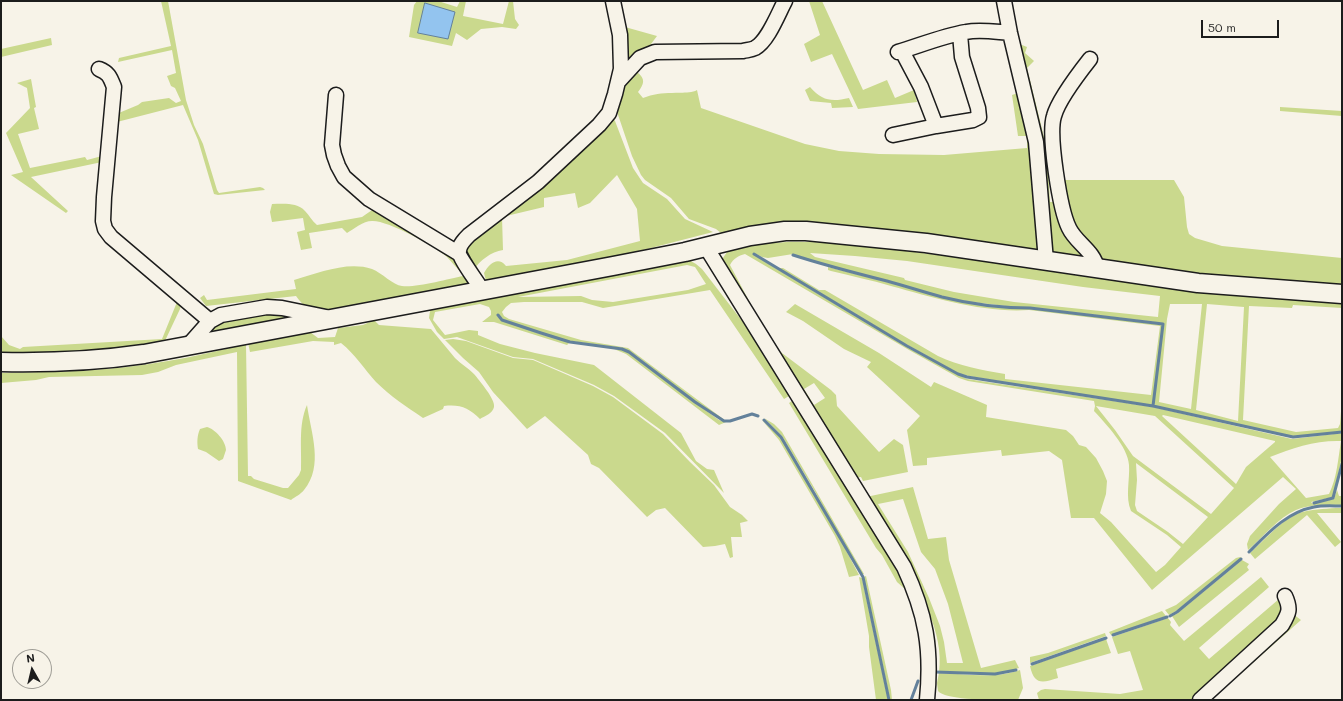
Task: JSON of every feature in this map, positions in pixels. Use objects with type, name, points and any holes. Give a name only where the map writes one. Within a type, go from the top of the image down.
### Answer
[{"type":"main road","points":[[1,362],[61,362],[106,359],[187,347],[482,290],[627,264],[750,236],[785,231],[806,231],[926,243],[1198,283],[1342,294]]},
{"type":"street","points":[[458,253],[463,242],[469,235],[538,182],[599,125],[609,113],[621,69],[620,35],[612,1]]},
{"type":"street","points":[[618,82],[640,58],[654,52],[743,51],[756,48],[766,36],[785,1]]},
{"type":"street","points":[[1004,1],[1010,33],[1036,142],[1046,261]]},
{"type":"street","points":[[936,126],[921,87],[900,51],[950,35],[967,32],[987,31],[1010,33]]},
{"type":"street","points":[[894,135],[973,120],[979,116],[978,108],[962,58],[960,34]]},
{"type":"street","points":[[1090,59],[1056,108],[1052,124],[1052,138],[1059,188],[1069,228],[1079,242],[1094,257],[1097,268]]},
{"type":"street","points":[[98,69],[106,72],[114,87],[104,197],[103,221],[105,229],[110,237],[210,321]]},
{"type":"street","points":[[336,95],[332,145],[336,161],[344,177],[369,199],[458,253],[482,290]]},
{"type":"street","points":[[706,247],[904,568],[914,589],[926,627],[929,658],[929,700]]},
{"type":"street","points":[[187,347],[210,321],[221,315],[267,307],[282,308],[335,319]]},
{"type":"street","points":[[1200,700],[1282,625],[1289,609],[1284,596]]},
{"type":"green space","points":[[161,1],[168,1],[186,100],[194,125],[203,144],[217,190],[219,193],[260,187],[265,190],[218,195],[214,194],[198,140],[183,105],[113,123],[114,115],[142,102],[169,98],[176,103],[181,101],[175,88],[171,86],[167,76],[176,73],[172,50],[118,62],[119,58],[171,46]]},
{"type":"green space","points":[[417,1],[438,1],[457,7],[460,1],[466,1],[463,16],[503,24],[509,1],[513,1],[515,19],[519,25],[516,29],[502,27],[481,29],[467,40],[456,33],[452,46],[409,37],[414,5]]},
{"type":"green space","points":[[809,1],[822,1],[863,90],[887,80],[895,98],[914,90],[917,102],[858,109],[832,54],[811,62],[804,44],[820,35]]},
{"type":"green space","points":[[625,27],[657,36],[648,48],[623,69]]},
{"type":"green space","points":[[51,38],[52,45],[1,57],[1,49]]},
{"type":"green space","points":[[1022,45],[1027,47],[1025,53],[1034,61],[1027,68],[1047,149],[1050,202],[1058,202],[1091,257],[1059,257],[1049,251],[1016,46]]},
{"type":"green space","points":[[656,54],[683,54],[682,59],[664,58],[654,60],[643,65],[638,70],[637,72],[642,77],[643,82],[638,92],[643,98],[658,94],[697,90],[701,108],[805,144],[839,151],[879,154],[944,155],[1027,148],[1027,136],[1018,136],[1012,95],[1021,92],[1035,154],[1041,241],[1038,251],[1035,252],[882,231],[821,225],[789,224],[721,233],[716,229],[689,219],[671,198],[645,180],[641,175],[632,156],[614,103],[621,80],[641,62]]},
{"type":"green space","points":[[31,79],[36,107],[34,108],[39,129],[18,134],[30,168],[85,157],[87,160],[102,156],[102,162],[31,177],[68,211],[66,213],[11,175],[23,172],[6,133],[30,108],[27,88],[17,83]]},
{"type":"green space","points":[[810,87],[814,92],[823,98],[837,100],[849,98],[853,107],[832,108],[831,103],[810,101],[805,90]]},
{"type":"green space","points":[[1280,107],[1342,111],[1342,116],[1280,111]]},
{"type":"green space","points":[[610,113],[615,121],[633,168],[643,183],[667,199],[685,219],[713,232],[581,266],[486,281],[484,273],[491,264],[497,261],[506,266],[567,260],[640,241],[637,209],[617,175],[590,203],[578,208],[575,193],[544,198],[544,207],[502,217],[503,250],[486,257],[473,271],[462,249]]},
{"type":"green space","points":[[1060,180],[1174,180],[1184,197],[1189,234],[1195,238],[1222,246],[1342,258],[1342,286],[1205,276],[1102,263],[1078,236]]},
{"type":"green space","points":[[272,204],[290,204],[298,206],[305,211],[317,225],[362,217],[375,208],[452,254],[469,282],[465,285],[330,310],[310,309],[296,296],[206,306],[200,298],[204,295],[207,300],[296,289],[294,280],[323,271],[343,267],[353,266],[372,269],[402,286],[423,285],[463,276],[462,273],[441,252],[411,234],[379,222],[365,222],[347,233],[342,228],[309,233],[312,248],[301,250],[297,232],[305,230],[303,218],[272,222],[270,212]]},
{"type":"green space","points":[[781,242],[816,242],[861,246],[1145,284],[1342,302],[1342,308],[1293,305],[1292,308],[1249,306],[1243,420],[1296,432],[1338,428],[1340,424],[1342,399],[1342,431],[1293,437],[1153,406],[1163,323],[1029,307],[1015,307],[971,302],[943,297],[887,280],[828,266],[793,254],[768,258],[754,253],[754,255],[908,348],[967,379],[1153,407],[1292,439],[1342,433],[1341,461],[1333,497],[1311,502],[1313,504],[1334,499],[1337,490],[1339,496],[1342,496],[1342,505],[1313,506],[1301,508],[1289,513],[1248,550],[1247,544],[1250,536],[1279,504],[1296,489],[1283,477],[1152,590],[1094,518],[1071,518],[1062,460],[1049,451],[1002,456],[1001,450],[927,458],[927,465],[913,466],[907,430],[920,416],[867,367],[871,362],[844,349],[803,321],[786,312],[795,304],[879,353],[931,387],[934,382],[987,405],[986,417],[1066,430],[1073,436],[1079,445],[1086,447],[1096,458],[1103,471],[1107,481],[1106,494],[1100,513],[1111,522],[1156,572],[1165,565],[1181,547],[1167,535],[1131,511],[1128,500],[1128,458],[1116,436],[1094,411],[1094,401],[968,381],[959,378],[745,254],[736,258],[730,265],[765,331],[722,260],[729,250],[734,248]],"holes":[[[810,253],[907,261],[1083,287],[1160,296],[1158,317],[1014,302],[954,292],[905,280],[904,278],[815,257]],[[1170,304],[1202,304],[1191,409],[1159,402],[1167,319]],[[1207,304],[1244,307],[1238,421],[1196,410]],[[1096,406],[1155,416],[1234,488],[1211,514],[1133,456]],[[1162,416],[1275,441],[1246,467],[1236,484]],[[1341,441],[1334,482],[1329,494],[1306,498],[1270,457],[1296,448],[1323,442]],[[1136,463],[1208,517],[1183,544],[1137,511],[1135,505],[1137,480]]]},
{"type":"green space","points":[[689,260],[702,269],[746,326],[789,396],[784,399],[710,290],[603,308],[582,302],[511,303],[502,312],[504,316],[509,319],[581,340],[628,348],[726,421],[695,401],[638,357],[622,348],[570,341],[541,333],[503,319],[498,315],[497,316],[502,320],[540,334],[570,342],[567,345],[494,322],[482,322],[491,315],[491,311],[489,307],[480,304],[435,312],[433,320],[445,335],[469,330],[478,331],[478,335],[500,344],[594,365],[681,433],[696,461],[707,469],[714,470],[724,493],[665,433],[614,396],[594,385],[533,359],[513,357],[457,337],[444,339],[437,332],[429,318],[430,311],[434,308]],"holes":[[[687,265],[695,267],[706,284],[688,290],[613,302],[592,300],[581,296],[518,297]]]},
{"type":"green space","points":[[828,267],[943,298],[972,303],[1016,308],[1030,308],[1163,324],[1153,406],[968,376],[958,373],[902,342],[779,268],[783,268],[819,290],[825,290],[938,356],[962,365],[1005,374],[1005,379],[1151,395],[1160,326],[1029,310],[994,309],[959,304],[831,271],[828,270]]},
{"type":"green space","points":[[177,302],[181,305],[180,309],[163,345],[102,350],[1,354],[1,336],[9,345],[20,349],[23,347],[162,339]]},
{"type":"green space","points":[[269,313],[294,317],[215,333],[211,330],[216,325],[222,323]]},
{"type":"green space","points":[[374,320],[379,325],[431,329],[455,358],[474,374],[483,385],[494,404],[492,411],[480,419],[472,412],[460,406],[444,406],[443,409],[423,418],[381,387],[351,352],[341,343],[334,345],[334,342],[313,341],[250,352],[248,343],[310,332],[318,338],[335,337],[338,328],[363,325]]},
{"type":"green space","points":[[453,339],[466,341],[513,358],[533,360],[593,386],[613,397],[663,434],[714,485],[730,507],[748,521],[740,523],[742,537],[731,537],[733,557],[730,558],[725,544],[703,547],[665,508],[656,510],[647,517],[599,468],[591,464],[588,455],[545,416],[527,429],[493,392],[479,372],[445,340]]},
{"type":"green space","points":[[246,344],[248,476],[283,488],[288,488],[299,475],[301,470],[301,429],[307,405],[315,460],[310,481],[300,494],[291,500],[238,481],[237,352],[176,365],[158,372],[142,375],[49,377],[36,380],[1,383],[1,373],[127,367],[188,358]]},
{"type":"green space","points":[[614,349],[628,352],[719,420],[726,422],[719,425],[626,354]]},
{"type":"green space","points":[[778,350],[831,390],[836,395],[837,406],[879,452],[894,439],[903,445],[908,472],[863,481],[861,477],[854,478],[775,352]],"holes":[[[814,383],[825,398],[814,405],[804,389]]]},
{"type":"green space","points":[[792,401],[891,560],[907,591],[897,582],[882,555],[876,548],[789,403]]},
{"type":"green space","points":[[764,418],[774,424],[782,432],[864,574],[861,575],[782,436]]},
{"type":"green space","points":[[761,419],[781,438],[837,533],[859,575],[849,577],[835,536],[779,440]]},
{"type":"green space","points":[[207,427],[220,436],[226,447],[223,459],[219,461],[206,452],[198,449],[198,434],[200,429]]},
{"type":"green space","points":[[913,487],[928,539],[946,537],[949,560],[981,668],[1015,660],[1019,668],[1000,673],[970,674],[939,672],[940,657],[938,642],[922,596],[866,497]],"holes":[[[903,499],[921,552],[935,569],[948,604],[963,663],[947,663],[940,626],[929,598],[908,552],[878,504]]]},
{"type":"green space","points":[[1342,508],[1342,513],[1317,513],[1341,542],[1335,547],[1307,515],[1255,559],[1250,553],[1280,525],[1293,516],[1299,513],[1318,509]]},
{"type":"green space","points":[[1236,558],[1242,558],[1176,611],[1169,615],[1165,610],[1176,605]]},
{"type":"green space","points":[[1242,560],[1249,564],[1247,567],[1249,570],[1179,627],[1172,616],[1178,613]]},
{"type":"green space","points":[[866,576],[892,700],[890,700],[864,577]]},
{"type":"green space","points":[[859,577],[862,578],[888,700],[876,700],[869,636]]},
{"type":"green space","points":[[1261,577],[1269,587],[1199,648],[1209,659],[1279,599],[1281,608],[1276,624],[1193,700],[1039,700],[1037,693],[1045,689],[1120,694],[1143,690],[1130,651],[1118,654],[1112,637],[1168,618],[1171,622],[1170,625],[1184,641]]},
{"type":"green space","points":[[1162,611],[1166,616],[1111,635],[1109,632]]},
{"type":"green space","points":[[1293,614],[1301,620],[1211,700],[1203,700]]},
{"type":"green space","points":[[1105,633],[1106,636],[1030,663],[1030,657],[1048,653]]},
{"type":"green space","points":[[1106,639],[1111,653],[1056,669],[1058,678],[1040,681],[1034,677],[1030,666]]},
{"type":"green space","points":[[1020,670],[1023,688],[1018,700],[988,700],[952,697],[938,691],[937,683],[939,673],[990,675],[1010,673]]},
{"type":"water","points":[[425,3],[455,12],[448,39],[418,33]]},
{"type":"waterway","points":[[754,254],[907,346],[958,374],[967,377],[1153,406],[1293,437],[1342,432]]},
{"type":"waterway","points":[[793,255],[828,266],[963,302],[1030,308],[1163,324],[1153,406]]},
{"type":"waterway","points":[[498,315],[502,320],[570,342],[622,349],[629,352],[695,402],[724,421],[730,421],[752,414],[758,416]]},
{"type":"waterway","points":[[764,420],[781,437],[863,577],[889,700]]},
{"type":"waterway","points":[[1314,503],[1333,498],[1342,464]]},
{"type":"waterway","points":[[1249,552],[1278,524],[1295,513],[1317,506],[1342,506]]},
{"type":"waterway","points":[[1170,616],[1177,612],[1241,559]]},
{"type":"waterway","points":[[1113,635],[1167,617]]},
{"type":"waterway","points":[[1032,664],[1106,638]]},
{"type":"waterway","points":[[935,672],[995,674],[1016,670]]},
{"type":"waterway","points":[[911,700],[918,681]]}]
